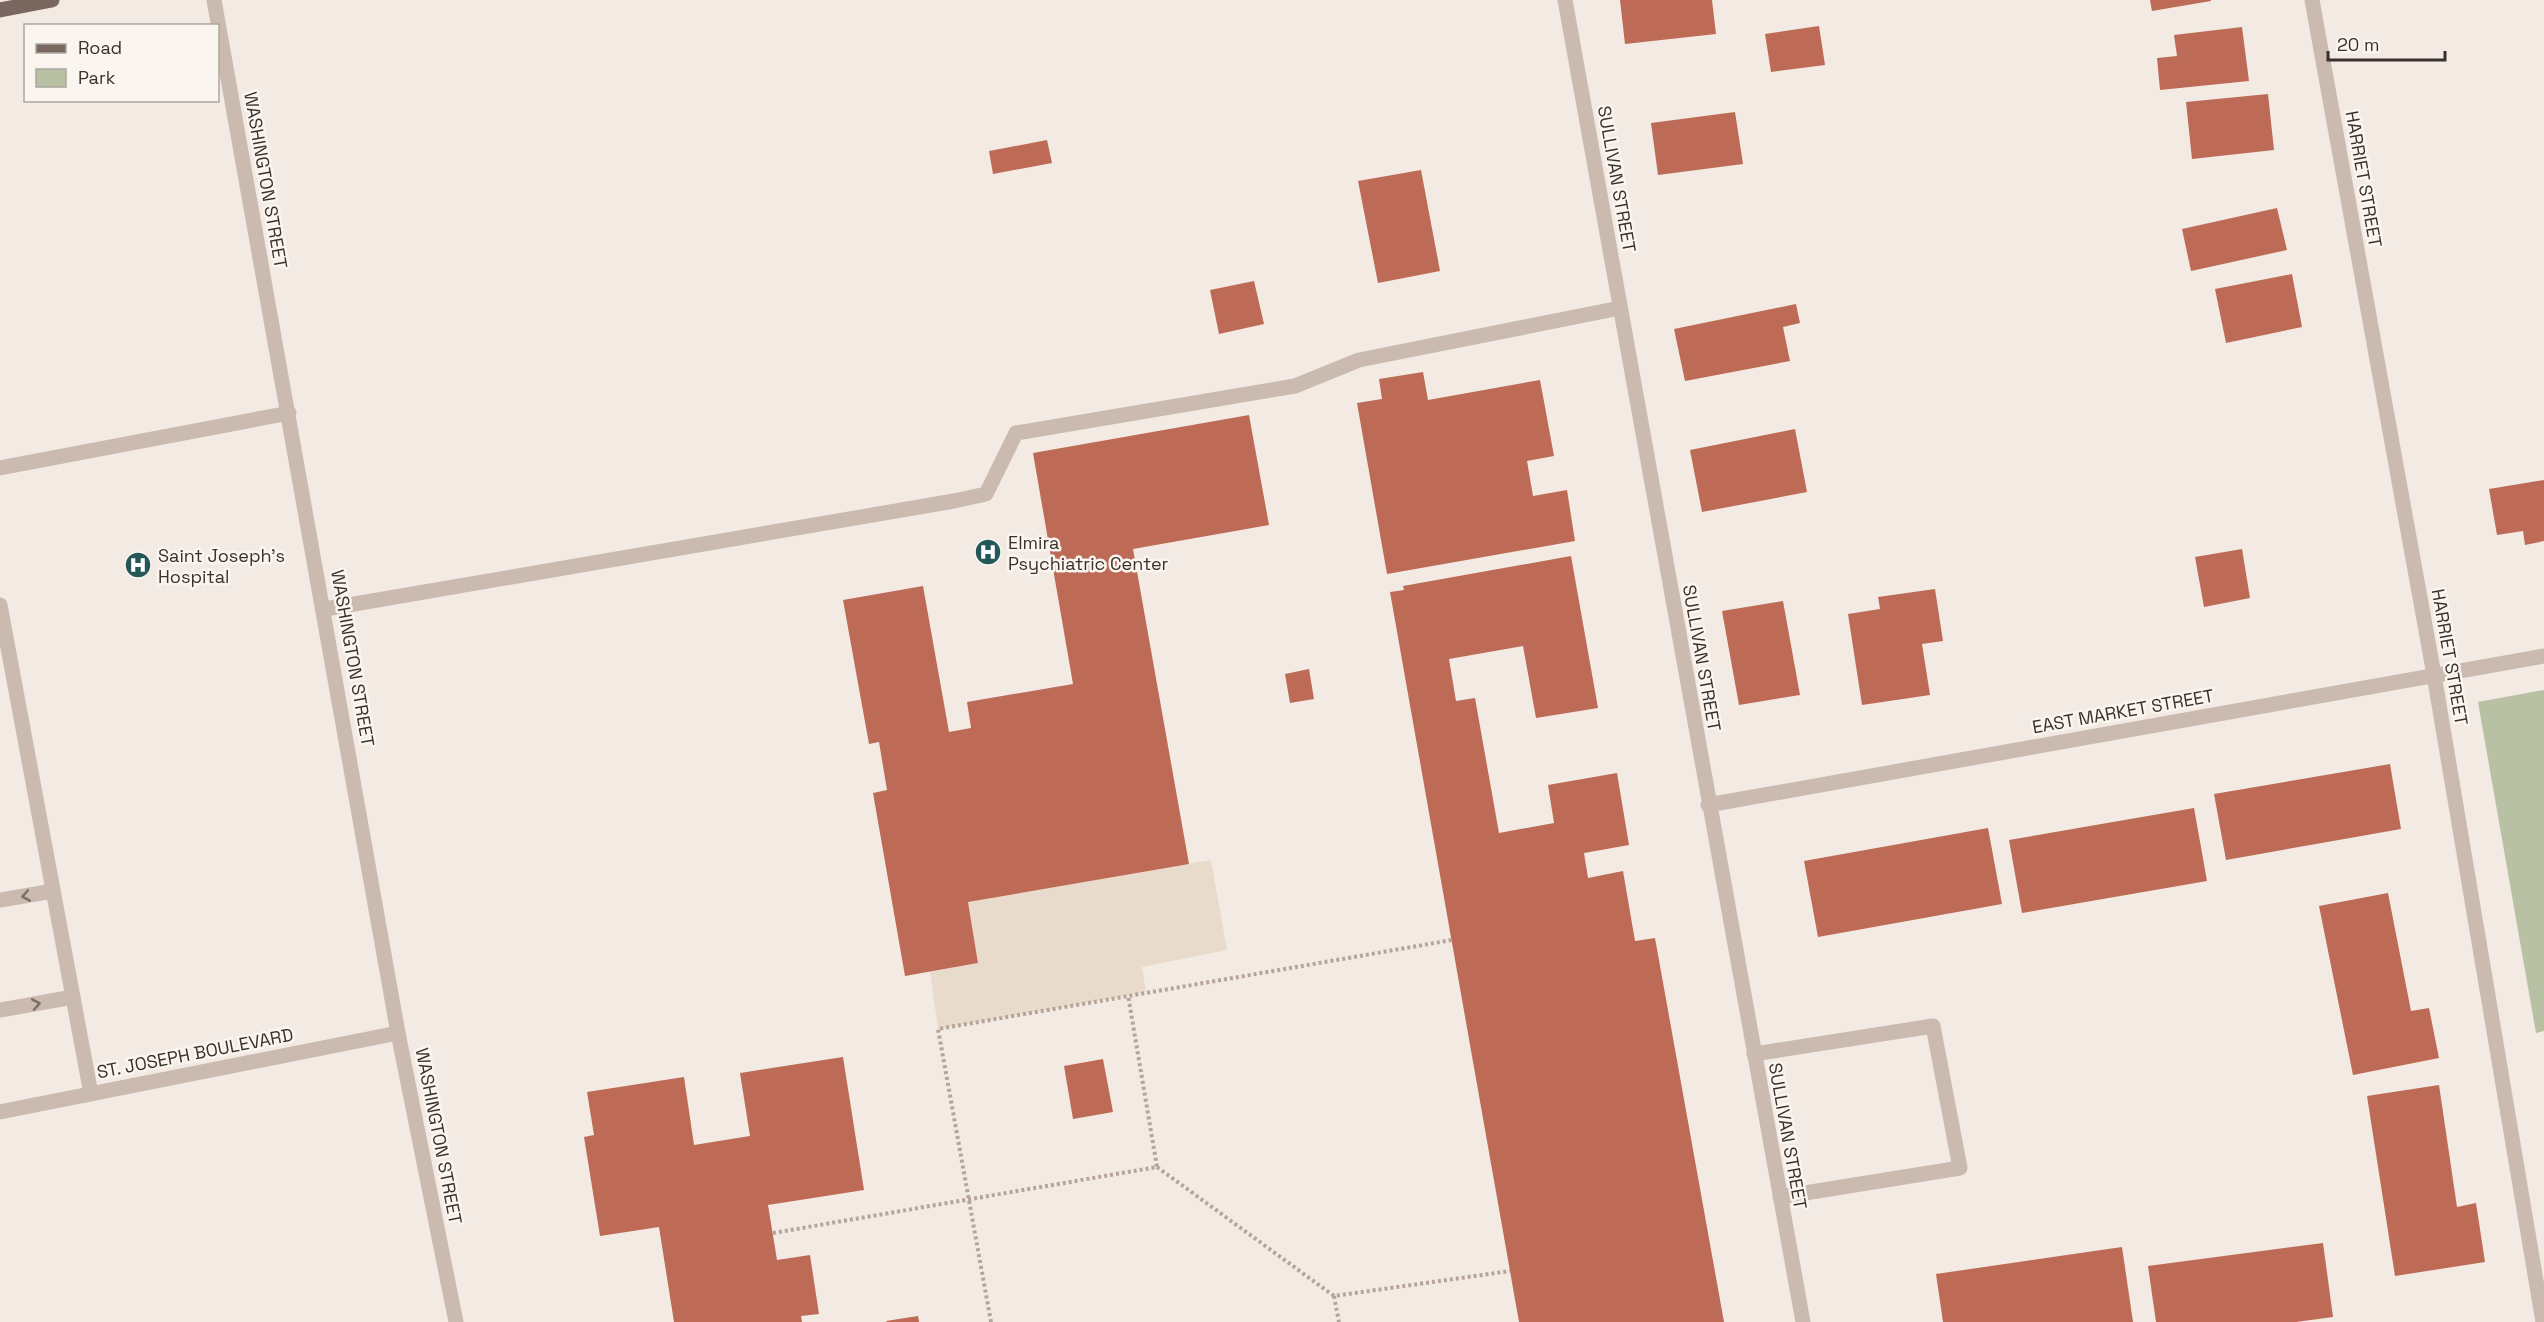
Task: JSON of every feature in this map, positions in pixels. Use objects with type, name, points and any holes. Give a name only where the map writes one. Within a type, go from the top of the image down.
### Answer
[{"type":"main road","points":[[0,10],[52,0]]},
{"type":"street","name":"WASHINGTON STREET","points":[[214,0],[218,24]]},
{"type":"street","name":"SULLIVAN STREET","points":[[1565,0],[1708,805],[1803,1322]]},
{"type":"street","name":"HARRIET STREET","points":[[2312,0],[2434,675],[2543,1322]]},
{"type":"street","name":"WASHINGTON STREET","points":[[219,28],[325,609],[398,1033],[456,1322]]},
{"type":"street","points":[[325,609],[986,494],[1016,433],[1295,386],[1359,360],[1620,308]]},
{"type":"street","points":[[0,468],[289,413]]},
{"type":"street","points":[[0,605],[91,1094]]},
{"type":"street","name":"EAST MARKET STREET","points":[[1708,805],[2544,656]]},
{"type":"street","points":[[0,900],[52,891]]},
{"type":"street","points":[[0,1010],[73,997]]},
{"type":"street","points":[[1754,1054],[1933,1026],[1960,1168],[1780,1197]]},
{"type":"street","name":"ST. JOSEPH BOULEVARD","points":[[0,1112],[398,1033]]},
{"type":"path","points":[[991,1322],[938,1029],[1452,940]]},
{"type":"path","points":[[1128,995],[1157,1167],[1334,1296],[1510,1271]]},
{"type":"path","points":[[772,1233],[1157,1167]]},
{"type":"path","points":[[1334,1296],[1338,1322]]},
{"type":"green space","points":[[2544,690],[2544,1031],[2536,1033],[2478,702]]},
{"type":"shaded area","points":[[1211,860],[1227,950],[1142,967],[1146,992],[938,1029],[930,972],[978,963],[968,902]]},
{"type":"building","points":[[1620,0],[1712,0],[1716,34],[1625,44]]},
{"type":"building","points":[[2150,0],[2211,0],[2211,1],[2152,11]]},
{"type":"building","points":[[1819,26],[1825,65],[1771,72],[1765,34]]},
{"type":"building","points":[[2242,27],[2249,81],[2160,90],[2157,58],[2177,56],[2174,35]]},
{"type":"building","points":[[2268,94],[2274,150],[2192,159],[2186,102]]},
{"type":"building","points":[[1735,112],[1743,164],[1658,175],[1651,123]]},
{"type":"building","points":[[1047,140],[1052,163],[993,174],[989,151]]},
{"type":"building","points":[[1421,170],[1440,271],[1378,283],[1358,181]]},
{"type":"building","points":[[2277,208],[2287,250],[2191,271],[2182,229]]},
{"type":"building","points":[[2292,274],[2302,327],[2226,343],[2215,289]]},
{"type":"building","points":[[1254,281],[1264,324],[1219,334],[1210,290]]},
{"type":"building","points":[[1796,304],[1800,323],[1783,327],[1790,361],[1685,381],[1674,329]]},
{"type":"building","points":[[1423,372],[1428,400],[1540,380],[1554,456],[1527,461],[1533,496],[1567,490],[1575,541],[1387,574],[1357,403],[1382,399],[1379,379]]},
{"type":"building","points":[[1249,415],[1269,525],[1133,549],[1189,864],[968,902],[978,963],[905,976],[873,793],[887,790],[879,742],[869,744],[843,600],[923,586],[949,732],[971,728],[967,702],[1073,684],[1033,453]]},
{"type":"building","points":[[1795,429],[1807,492],[1702,512],[1690,450]]},
{"type":"building","points":[[2544,480],[2544,541],[2525,545],[2523,531],[2497,535],[2489,489]]},
{"type":"building","points":[[2242,549],[2250,598],[2204,607],[2195,557]]},
{"type":"building","points":[[1571,556],[1598,708],[1536,718],[1523,646],[1449,659],[1456,701],[1475,698],[1499,833],[1554,823],[1548,785],[1617,773],[1629,845],[1584,853],[1588,878],[1623,871],[1635,941],[1655,938],[1724,1322],[1519,1322],[1390,592],[1404,590],[1403,586]]},
{"type":"building","points":[[1935,589],[1943,641],[1922,644],[1930,695],[1862,705],[1848,614],[1880,609],[1878,597]]},
{"type":"building","points":[[1783,601],[1800,695],[1739,705],[1722,611]]},
{"type":"building","points":[[1309,669],[1314,699],[1290,703],[1285,674]]},
{"type":"building","points":[[2390,764],[2401,829],[2226,860],[2214,794]]},
{"type":"building","points":[[2194,808],[2207,881],[2022,913],[2009,840]]},
{"type":"building","points":[[1988,828],[2002,904],[1818,937],[1804,861]]},
{"type":"building","points":[[2388,893],[2411,1011],[2429,1008],[2439,1058],[2353,1075],[2319,906]]},
{"type":"building","points":[[843,1057],[864,1190],[768,1205],[777,1260],[810,1255],[819,1314],[801,1316],[802,1322],[674,1322],[659,1227],[600,1236],[584,1137],[594,1135],[587,1092],[684,1077],[694,1145],[750,1136],[740,1073]]},
{"type":"building","points":[[1103,1059],[1113,1112],[1073,1119],[1064,1066]]},
{"type":"building","points":[[2439,1085],[2457,1207],[2476,1203],[2485,1262],[2395,1276],[2367,1096]]},
{"type":"building","points":[[2323,1243],[2333,1317],[2296,1322],[2156,1322],[2148,1266]]},
{"type":"building","points":[[2122,1247],[2133,1322],[1943,1322],[1936,1274]]},
{"type":"building","points":[[918,1316],[919,1322],[886,1321]]},
{"type":"place","name":"Elmira Psychiatric Center","points":[[988,552]]},
{"type":"place","name":"Saint Joseph's Hospital","points":[[138,565]]}]
